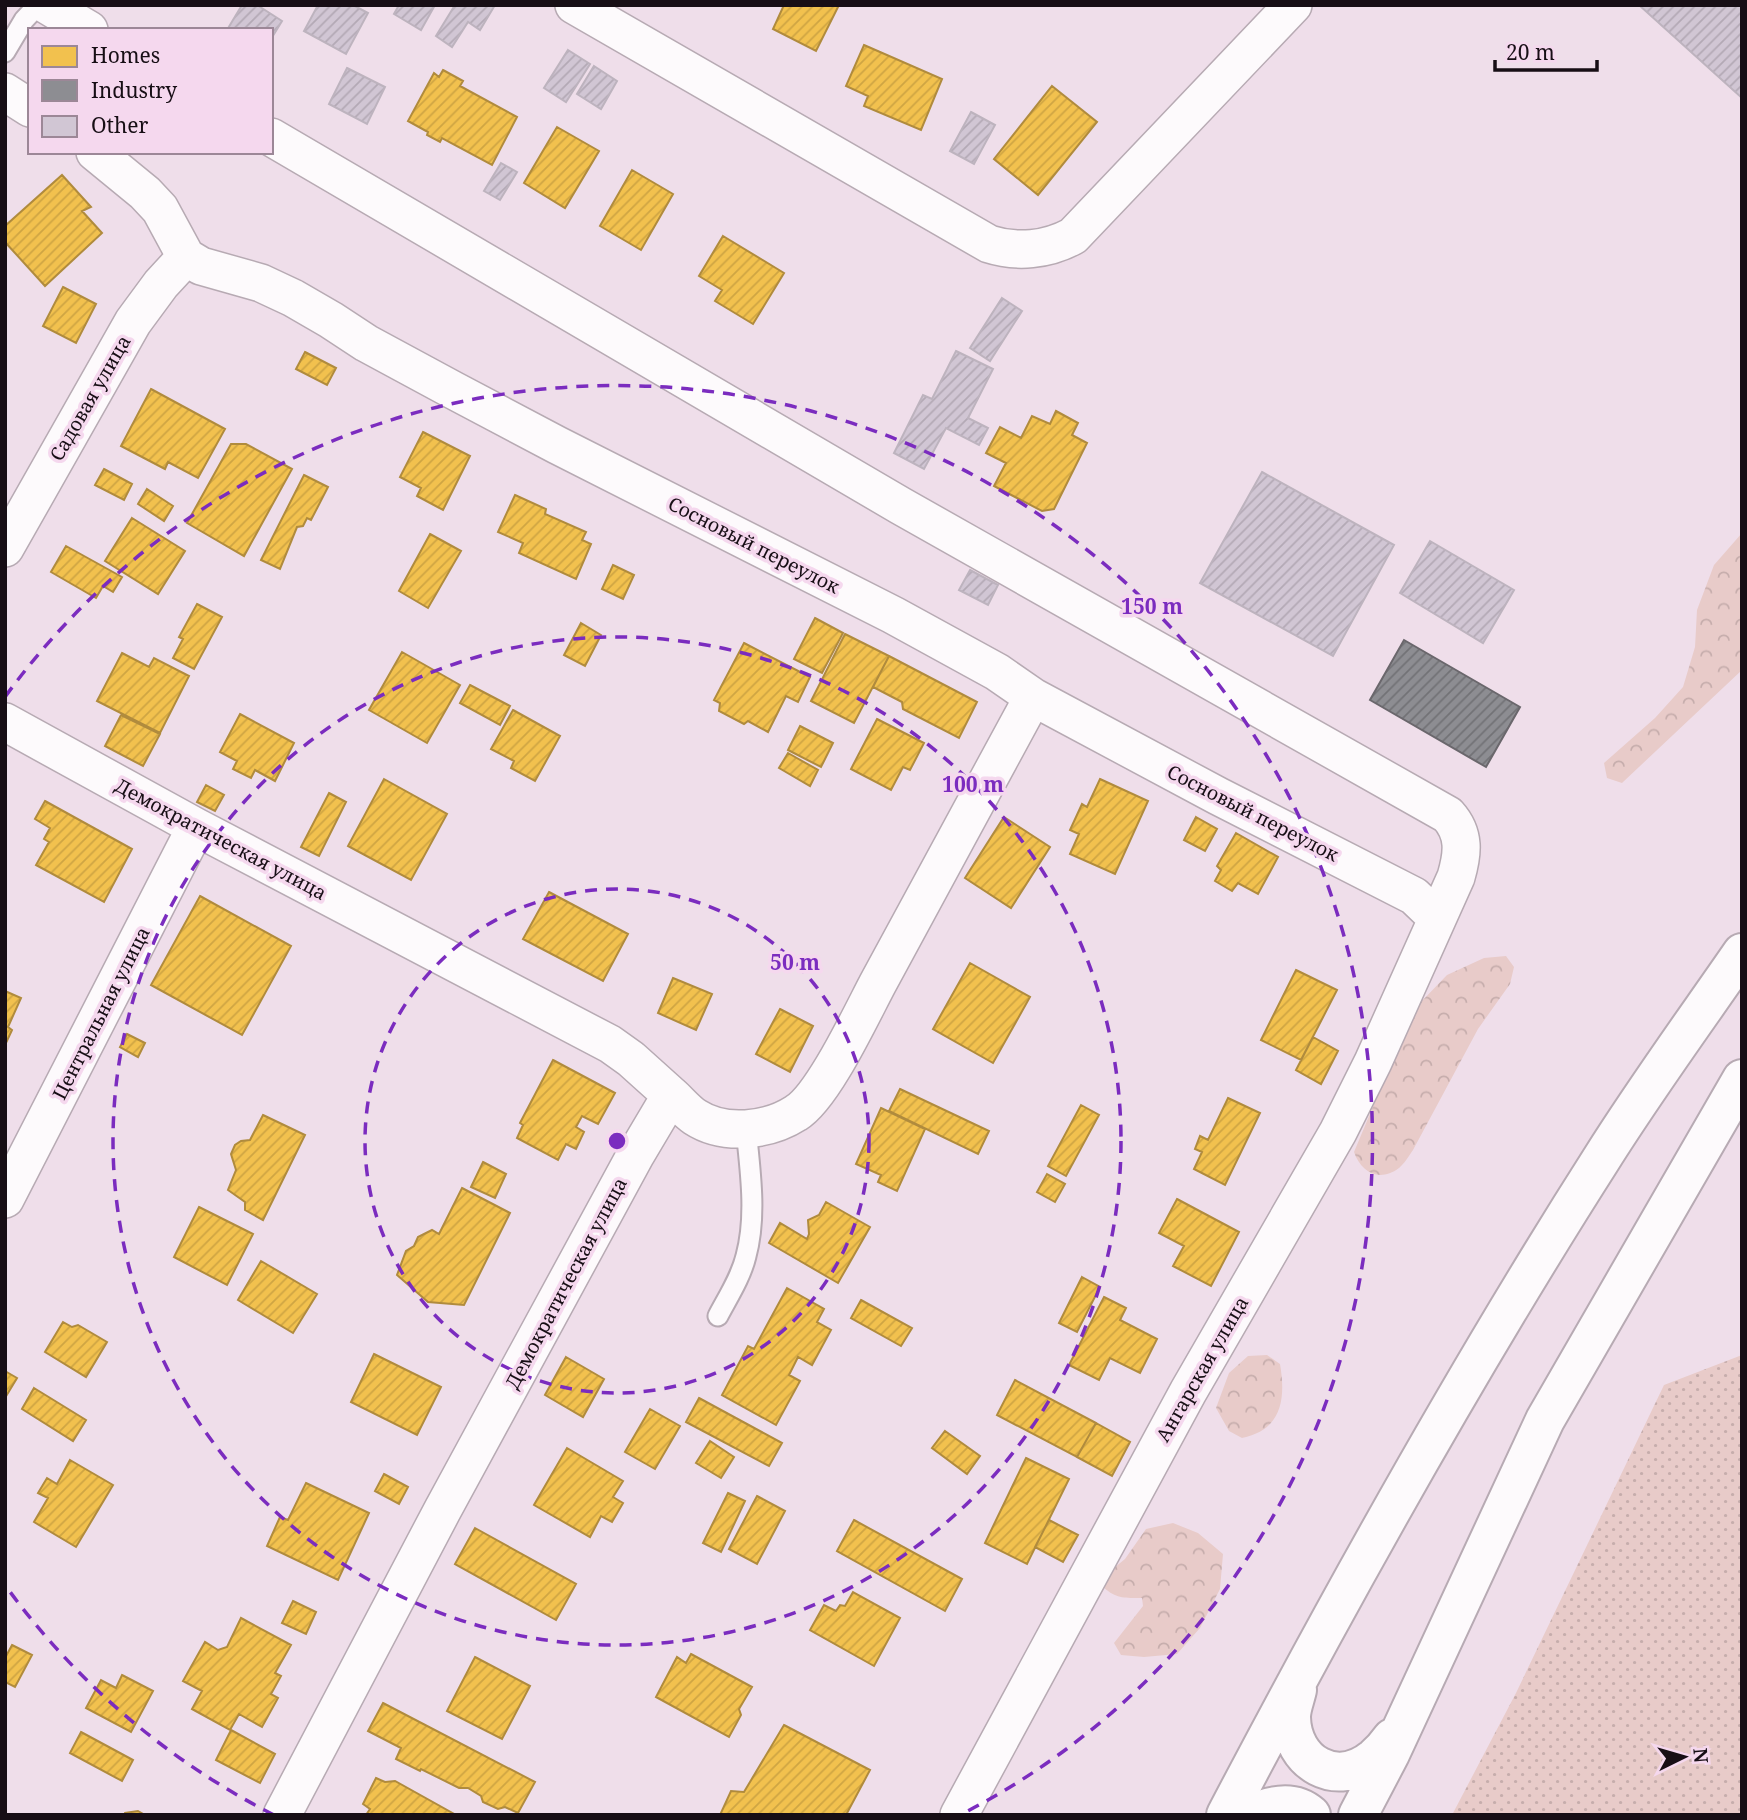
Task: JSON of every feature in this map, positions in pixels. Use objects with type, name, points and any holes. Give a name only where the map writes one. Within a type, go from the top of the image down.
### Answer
[{"type":"main road","points":[[1226,1815],[1304,1665],[1460,1391],[1603,1157],[1742,953]]},
{"type":"main road","points":[[1358,1815],[1404,1724],[1545,1420],[1742,1079]]},
{"type":"main road","points":[[1304,1665],[1291,1714],[1294,1737],[1300,1752],[1311,1764],[1327,1771],[1341,1771],[1358,1766],[1373,1759],[1404,1724]]},
{"type":"main road","points":[[1249,1815],[1265,1808],[1283,1805],[1303,1808],[1311,1815]]},
{"type":"street","points":[[47,5],[86,28]]},
{"type":"street","points":[[574,5],[989,244],[1002,248],[1025,249],[1058,244],[1073,236],[1293,5]]},
{"type":"street","points":[[5,92],[28,107]]},
{"type":"street","name":"Ангарская улица","points":[[273,138],[901,506],[1448,815],[1458,826],[1462,841],[1461,860],[1456,877],[1373,1062],[1338,1132],[1188,1392],[959,1815]]},
{"type":"street","points":[[96,154],[145,193],[160,209],[186,257]]},
{"type":"street","name":"Сосновый переулок","points":[[186,257],[201,266],[261,283],[293,298],[366,343],[534,433],[893,615],[998,673],[1033,697],[1218,796],[1414,896],[1437,918]]},
{"type":"street","name":"Садовая улица","points":[[5,548],[133,322],[161,284],[186,257]]},
{"type":"street","points":[[671,1095],[695,1117],[728,1129],[746,1129],[783,1120],[799,1112],[811,1099],[831,1071],[1033,697]]},
{"type":"street","name":"Демократическая улица","points":[[5,722],[196,827],[610,1044],[671,1095],[636,1154],[449,1499],[282,1815]]},
{"type":"street","name":"Центральная улица","points":[[5,1199],[196,827]]},
{"type":"lane","points":[[5,52],[24,20],[38,5]]},
{"type":"lane","points":[[718,1316],[746,1257],[749,1239],[750,1169],[746,1129]]},
{"type":"green space","points":[[1742,533],[1742,670],[1622,783],[1607,778],[1604,763],[1655,718],[1683,687],[1695,647],[1697,610],[1714,565]]},
{"type":"green space","points":[[1506,956],[1514,967],[1510,984],[1478,1029],[1413,1150],[1401,1166],[1385,1175],[1366,1170],[1354,1152],[1420,1003],[1447,975],[1484,958]]},
{"type":"green space","points":[[1267,1355],[1280,1364],[1282,1389],[1278,1411],[1266,1428],[1242,1438],[1229,1431],[1216,1408],[1229,1373],[1248,1356]]},
{"type":"green space","points":[[1742,1355],[1742,1815],[1452,1815],[1516,1693],[1664,1385]]},
{"type":"green space","points":[[1173,1523],[1198,1533],[1223,1554],[1220,1589],[1200,1628],[1177,1654],[1144,1657],[1121,1655],[1114,1643],[1143,1606],[1142,1598],[1116,1596],[1102,1586],[1104,1576],[1125,1559],[1146,1529]]},
{"type":"building: Homes","points":[[784,5],[839,5],[816,51],[773,29]]},
{"type":"building: Homes","points":[[864,45],[942,79],[921,130],[864,106],[868,96],[846,86]]},
{"type":"building: Homes","points":[[443,70],[463,81],[460,86],[517,117],[492,165],[442,138],[440,142],[408,121],[434,73],[439,77]]},
{"type":"building: Homes","points":[[1052,86],[1097,122],[1038,195],[994,159]]},
{"type":"building: Homes","points":[[557,127],[599,151],[565,208],[524,183]]},
{"type":"building: Homes","points":[[632,170],[673,194],[641,250],[600,226]]},
{"type":"building: Homes","points":[[62,175],[91,207],[82,211],[102,233],[45,286],[5,242],[5,226]]},
{"type":"building: Homes","points":[[723,236],[784,273],[753,324],[715,301],[722,290],[699,276]]},
{"type":"building: Homes","points":[[63,287],[96,304],[76,343],[43,326]]},
{"type":"building: Homes","points":[[305,352],[336,368],[327,385],[296,369]]},
{"type":"building: Homes","points":[[151,389],[225,429],[198,478],[168,462],[165,469],[121,446]]},
{"type":"building: Homes","points":[[1056,411],[1078,423],[1072,435],[1087,443],[1054,509],[1042,511],[994,486],[1006,463],[986,453],[1000,427],[1021,438],[1032,416],[1050,424]]},
{"type":"building: Homes","points":[[423,432],[470,456],[443,510],[417,496],[421,488],[400,477]]},
{"type":"building: Homes","points":[[231,444],[246,444],[292,469],[244,556],[187,523]]},
{"type":"building: Homes","points":[[104,469],[132,484],[124,500],[95,485]]},
{"type":"building: Homes","points":[[304,475],[328,487],[311,520],[307,518],[303,526],[297,527],[280,569],[261,560]]},
{"type":"building: Homes","points":[[147,489],[173,506],[164,521],[138,504]]},
{"type":"building: Homes","points":[[515,495],[546,509],[545,514],[586,532],[582,540],[591,544],[576,579],[519,553],[523,543],[498,532]]},
{"type":"building: Homes","points":[[132,518],[185,551],[158,594],[105,561]]},
{"type":"building: Homes","points":[[430,534],[461,551],[428,608],[399,591]]},
{"type":"building: Homes","points":[[66,546],[122,577],[113,592],[103,586],[96,598],[51,572]]},
{"type":"building: Homes","points":[[613,565],[634,575],[623,599],[602,589]]},
{"type":"building: Homes","points":[[197,604],[222,617],[194,669],[173,658],[183,639],[179,637]]},
{"type":"building: Homes","points":[[815,618],[843,633],[822,673],[794,659]]},
{"type":"building: Homes","points":[[581,623],[601,635],[585,666],[564,655]]},
{"type":"building: Homes","points":[[845,634],[889,656],[854,723],[811,701]]},
{"type":"building: Homes","points":[[744,643],[810,677],[798,702],[786,696],[768,732],[748,721],[744,724],[719,711],[720,703],[714,700]]},
{"type":"building: Homes","points":[[402,652],[460,685],[427,743],[369,710]]},
{"type":"building: Homes","points":[[122,653],[149,667],[154,658],[189,676],[160,733],[97,701]]},
{"type":"building: Homes","points":[[889,656],[977,702],[959,738],[903,709],[902,702],[873,687]]},
{"type":"building: Homes","points":[[470,685],[510,706],[500,725],[460,703]]},
{"type":"building: Homes","points":[[513,710],[560,736],[535,781],[511,768],[514,761],[491,749]]},
{"type":"building: Homes","points":[[240,714],[294,743],[275,781],[255,770],[251,778],[233,769],[237,761],[220,752]]},
{"type":"building: Homes","points":[[121,715],[160,734],[143,766],[105,746]]},
{"type":"building: Homes","points":[[877,719],[924,743],[910,770],[903,767],[891,790],[851,769]]},
{"type":"building: Homes","points":[[800,726],[833,743],[821,767],[788,750]]},
{"type":"building: Homes","points":[[788,753],[818,770],[810,786],[779,768]]},
{"type":"building: Homes","points":[[384,779],[447,814],[411,880],[348,846]]},
{"type":"building: Homes","points":[[1100,779],[1148,801],[1115,874],[1070,854],[1079,834],[1070,830],[1082,804],[1087,807]]},
{"type":"building: Homes","points":[[206,785],[224,795],[215,811],[197,802]]},
{"type":"building: Homes","points":[[329,793],[346,802],[319,856],[301,847]]},
{"type":"building: Homes","points":[[45,801],[132,849],[104,902],[36,865],[49,842],[44,839],[50,828],[35,819]]},
{"type":"building: Homes","points":[[1004,817],[1050,847],[1011,908],[965,878]]},
{"type":"building: Homes","points":[[1196,817],[1217,829],[1205,851],[1184,840]]},
{"type":"building: Homes","points":[[1236,833],[1278,857],[1258,894],[1238,883],[1232,891],[1215,881],[1221,870],[1217,866]]},
{"type":"building: Homes","points":[[549,892],[628,934],[603,981],[523,939]]},
{"type":"building: Homes","points":[[200,896],[291,946],[242,1035],[151,985]]},
{"type":"building: Homes","points":[[970,963],[1030,997],[993,1063],[933,1029]]},
{"type":"building: Homes","points":[[1296,970],[1337,990],[1301,1060],[1261,1040]]},
{"type":"building: Homes","points":[[673,978],[712,994],[696,1030],[658,1013]]},
{"type":"building: Homes","points":[[5,991],[21,998],[8,1027],[12,1030],[5,1045]]},
{"type":"building: Homes","points":[[780,1009],[813,1026],[790,1072],[756,1054]]},
{"type":"building: Homes","points":[[127,1034],[145,1043],[138,1057],[120,1047]]},
{"type":"building: Homes","points":[[1313,1037],[1338,1051],[1321,1084],[1296,1070]]},
{"type":"building: Homes","points":[[553,1060],[615,1093],[598,1124],[582,1116],[576,1127],[584,1132],[576,1149],[566,1144],[558,1160],[517,1138],[523,1125],[520,1123]]},
{"type":"building: Homes","points":[[900,1089],[989,1131],[978,1154],[889,1111]]},
{"type":"building: Homes","points":[[1228,1098],[1260,1113],[1225,1185],[1194,1169],[1202,1152],[1195,1149],[1200,1136],[1208,1140]]},
{"type":"building: Homes","points":[[1081,1105],[1099,1115],[1066,1176],[1048,1166]]},
{"type":"building: Homes","points":[[881,1108],[925,1129],[897,1191],[878,1182],[881,1175],[856,1164]]},
{"type":"building: Homes","points":[[263,1115],[305,1135],[263,1220],[245,1210],[245,1202],[228,1190],[236,1170],[231,1154],[235,1145],[250,1140]]},
{"type":"building: Homes","points":[[483,1162],[506,1174],[495,1198],[471,1187]]},
{"type":"building: Homes","points":[[1047,1174],[1065,1184],[1055,1202],[1037,1192]]},
{"type":"building: Homes","points":[[462,1188],[510,1213],[464,1305],[428,1302],[397,1275],[406,1251],[414,1246],[418,1237],[432,1230],[439,1234]]},
{"type":"building: Homes","points":[[1177,1199],[1239,1232],[1211,1286],[1173,1266],[1184,1246],[1159,1233]]},
{"type":"building: Homes","points":[[826,1202],[870,1227],[838,1283],[769,1243],[780,1223],[807,1239],[808,1220],[819,1215]]},
{"type":"building: Homes","points":[[199,1207],[253,1234],[227,1285],[174,1257]]},
{"type":"building: Homes","points":[[261,1261],[317,1294],[293,1333],[238,1300]]},
{"type":"building: Homes","points":[[1082,1277],[1100,1287],[1077,1332],[1059,1323]]},
{"type":"building: Homes","points":[[787,1288],[824,1309],[817,1322],[831,1330],[812,1365],[798,1357],[789,1375],[800,1381],[776,1425],[722,1395],[748,1346],[754,1349]]},
{"type":"building: Homes","points":[[1104,1297],[1126,1308],[1120,1320],[1157,1339],[1140,1373],[1110,1358],[1099,1380],[1069,1365]]},
{"type":"building: Homes","points":[[861,1300],[912,1328],[901,1346],[851,1318]]},
{"type":"building: Homes","points":[[63,1322],[72,1327],[78,1325],[107,1342],[86,1377],[45,1352]]},
{"type":"building: Homes","points":[[374,1354],[441,1387],[417,1435],[351,1402]]},
{"type":"building: Homes","points":[[566,1357],[604,1379],[583,1417],[545,1395]]},
{"type":"building: Homes","points":[[5,1371],[17,1378],[5,1398]]},
{"type":"building: Homes","points":[[1015,1380],[1096,1423],[1077,1457],[997,1415]]},
{"type":"building: Homes","points":[[34,1388],[86,1420],[73,1441],[22,1409]]},
{"type":"building: Homes","points":[[699,1398],[782,1443],[769,1466],[686,1422]]},
{"type":"building: Homes","points":[[650,1409],[680,1426],[655,1469],[625,1452]]},
{"type":"building: Homes","points":[[1096,1423],[1130,1442],[1112,1476],[1077,1457]]},
{"type":"building: Homes","points":[[945,1431],[980,1456],[967,1474],[932,1448]]},
{"type":"building: Homes","points":[[710,1441],[734,1457],[721,1478],[696,1463]]},
{"type":"building: Homes","points":[[567,1448],[623,1481],[613,1497],[623,1503],[612,1522],[601,1516],[590,1537],[534,1505]]},
{"type":"building: Homes","points":[[1026,1458],[1069,1479],[1027,1564],[985,1543]]},
{"type":"building: Homes","points":[[70,1460],[113,1485],[76,1547],[34,1522],[48,1498],[38,1493],[47,1478],[57,1484]]},
{"type":"building: Homes","points":[[384,1474],[408,1487],[399,1504],[375,1491]]},
{"type":"building: Homes","points":[[306,1483],[369,1513],[338,1580],[267,1546],[280,1517],[288,1520]]},
{"type":"building: Homes","points":[[728,1493],[745,1501],[721,1552],[703,1543]]},
{"type":"building: Homes","points":[[757,1496],[785,1511],[757,1564],[729,1549]]},
{"type":"building: Homes","points":[[854,1520],[962,1579],[945,1611],[837,1551]]},
{"type":"building: Homes","points":[[1049,1520],[1078,1535],[1063,1562],[1035,1547]]},
{"type":"building: Homes","points":[[475,1528],[576,1584],[556,1620],[455,1564]]},
{"type":"building: Homes","points":[[853,1592],[900,1618],[874,1666],[810,1630],[824,1605],[836,1611],[840,1605],[845,1606]]},
{"type":"building: Homes","points":[[293,1601],[316,1612],[306,1634],[282,1623]]},
{"type":"building: Homes","points":[[241,1618],[291,1645],[275,1673],[281,1676],[271,1694],[278,1698],[262,1727],[239,1714],[230,1730],[192,1709],[202,1691],[183,1681],[205,1642],[218,1650],[227,1647]]},
{"type":"building: Homes","points":[[12,1645],[32,1655],[15,1687],[5,1682],[5,1658]]},
{"type":"building: Homes","points":[[691,1654],[752,1687],[739,1709],[741,1715],[729,1737],[656,1697],[677,1657],[686,1663]]},
{"type":"building: Homes","points":[[475,1657],[530,1686],[502,1739],[447,1711]]},
{"type":"building: Homes","points":[[122,1675],[153,1691],[131,1732],[86,1708],[101,1680],[116,1688]]},
{"type":"building: Homes","points":[[383,1703],[535,1782],[518,1813],[505,1807],[498,1809],[483,1802],[481,1796],[468,1788],[459,1788],[396,1759],[401,1748],[368,1731]]},
{"type":"building: Homes","points":[[784,1725],[870,1770],[846,1815],[720,1815],[731,1791],[744,1792]]},
{"type":"building: Homes","points":[[231,1730],[275,1754],[260,1783],[216,1760]]},
{"type":"building: Homes","points":[[81,1732],[133,1760],[122,1781],[70,1753]]},
{"type":"building: Homes","points":[[376,1778],[385,1782],[395,1781],[456,1815],[366,1815],[370,1809],[363,1804]]},
{"type":"building: Homes","points":[[138,1811],[145,1815],[124,1815],[125,1813]]},
{"type":"building: Industry","points":[[1404,640],[1520,707],[1486,767],[1370,700]]},
{"type":"building: Other","points":[[242,5],[257,5],[282,21],[273,36],[273,28],[228,28]]},
{"type":"building: Other","points":[[318,5],[353,5],[368,13],[346,54],[304,31]]},
{"type":"building: Other","points":[[399,5],[435,5],[421,30],[394,14]]},
{"type":"building: Other","points":[[455,5],[495,5],[480,30],[468,22],[452,47],[436,36]]},
{"type":"building: Other","points":[[1639,5],[1742,5],[1742,98]]},
{"type":"building: Other","points":[[568,50],[590,64],[566,102],[544,88]]},
{"type":"building: Other","points":[[594,66],[617,81],[601,109],[577,94]]},
{"type":"building: Other","points":[[347,68],[385,87],[367,124],[329,104]]},
{"type":"building: Other","points":[[971,112],[995,125],[974,164],[950,151]]},
{"type":"building: Other","points":[[501,163],[517,172],[500,200],[484,191]]},
{"type":"building: Other","points":[[1002,298],[1022,311],[990,361],[970,348]]},
{"type":"building: Other","points":[[956,351],[993,369],[968,418],[988,428],[979,445],[946,428],[924,469],[894,453],[923,395],[932,399]]},
{"type":"building: Other","points":[[1262,472],[1394,545],[1333,656],[1200,583]]},
{"type":"building: Other","points":[[1430,541],[1514,590],[1483,643],[1400,593]]},
{"type":"building: Other","points":[[970,570],[998,585],[988,605],[959,590]]}]
